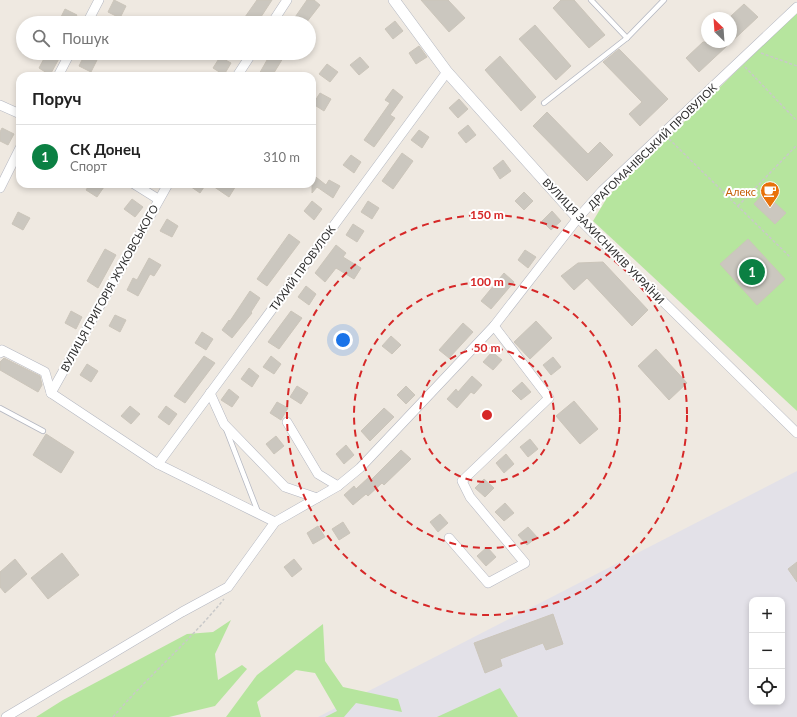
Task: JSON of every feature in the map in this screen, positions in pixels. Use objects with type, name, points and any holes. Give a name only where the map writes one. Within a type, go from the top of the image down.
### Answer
[{"type":"street","points":[[91,16],[99,0]]},
{"type":"street","points":[[276,16],[286,0]]},
{"type":"street","name":"ВУЛИЦЯ ЗАХИСНИКІВ УКРАЇНИ","points":[[394,0],[447,72],[578,218],[797,433]]},
{"type":"street","name":"ДРАГОМАНІВСЬКИЙ ПРОВУЛОК","points":[[275,522],[338,486],[360,468],[494,326],[578,218],[602,191],[797,7]]},
{"type":"street","points":[[60,72],[66,60]]},
{"type":"street","points":[[240,72],[247,60]]},
{"type":"street","name":"ТИХИЙ ПРОВУЛОК","points":[[158,464],[447,72]]},
{"type":"street","points":[[0,105],[16,112]]},
{"type":"street","points":[[0,188],[16,156]]},
{"type":"street","points":[[140,188],[158,199]]},
{"type":"street","name":"ВУЛИЦЯ ГРИГОРІЯ ЖУКОВСЬКОГО","points":[[51,393],[165,188]]},
{"type":"street","points":[[449,538],[488,583],[525,562],[470,497],[462,481],[549,398],[494,326]]},
{"type":"street","points":[[0,353],[2,350],[45,372],[51,393],[158,464],[275,522],[228,587],[182,612],[6,717]]},
{"type":"street","points":[[210,393],[224,424],[286,487],[317,498]]},
{"type":"street","points":[[286,422],[318,474],[338,486]]},
{"type":"lane","points":[[591,0],[626,38]]},
{"type":"lane","points":[[544,103],[626,38],[664,0]]},
{"type":"lane","points":[[0,408],[43,431]]},
{"type":"lane","points":[[224,424],[258,514]]},
{"type":"path","points":[[752,49],[797,66]]},
{"type":"path","points":[[740,61],[797,121]]},
{"type":"path","points":[[663,133],[791,258]]},
{"type":"path","points":[[738,206],[797,145]]},
{"type":"path","points":[[113,717],[134,692],[200,629],[225,599]]},
{"type":"shaded area","points":[[797,471],[797,717],[318,717]]},
{"type":"green space","points":[[797,12],[797,411],[593,221],[608,196]]},
{"type":"green space","points":[[231,620],[215,654],[218,680],[242,665],[247,669],[215,706],[169,717],[36,717],[63,700],[187,634],[213,632]]},
{"type":"green space","points":[[323,624],[325,661],[343,687],[398,699],[402,712],[356,703],[344,717],[325,717],[337,711],[315,673],[296,670],[257,702],[261,717],[226,717],[257,675]]},
{"type":"green space","points":[[500,688],[518,717],[437,717]]},
{"type":"building","points":[[114,0],[126,6],[121,16],[116,16],[108,12]]},
{"type":"building","points":[[257,0],[272,0],[262,16],[246,16]]},
{"type":"building","points":[[307,0],[314,0],[320,5],[311,16],[296,16]]},
{"type":"building","points":[[421,0],[448,0],[465,18],[449,32]]},
{"type":"building","points":[[561,0],[574,0],[605,35],[589,48],[553,8]]},
{"type":"building","points":[[744,4],[758,17],[737,37],[737,12],[735,12]]},
{"type":"building","points":[[65,9],[77,15],[76,16],[62,16]]},
{"type":"building","points":[[395,21],[403,31],[393,39],[385,29]]},
{"type":"building","points":[[535,25],[571,66],[556,80],[519,39]]},
{"type":"building","points":[[701,44],[701,48],[725,48],[699,72],[686,58]]},
{"type":"building","points":[[419,46],[427,57],[416,64],[409,53]]},
{"type":"building","points":[[619,49],[668,99],[640,126],[629,114],[642,102],[603,62]]},
{"type":"building","points":[[500,56],[536,97],[521,111],[485,70]]},
{"type":"building","points":[[360,57],[369,67],[359,75],[350,65]]},
{"type":"building","points":[[43,60],[58,60],[52,72],[45,72],[39,68]]},
{"type":"building","points":[[82,60],[97,60],[91,72],[79,66]]},
{"type":"building","points":[[218,60],[226,60],[231,63],[226,72],[219,72],[213,68]]},
{"type":"building","points":[[267,60],[282,60],[274,72],[260,72]]},
{"type":"building","points":[[327,64],[338,72],[330,82],[319,74]]},
{"type":"building","points":[[393,89],[403,97],[390,115],[395,118],[374,147],[364,140],[390,103],[385,100]]},
{"type":"building","points":[[320,93],[331,99],[324,111],[316,106],[316,99]]},
{"type":"building","points":[[459,99],[468,109],[458,118],[449,108]]},
{"type":"building","points":[[547,112],[588,154],[600,142],[613,155],[587,181],[533,126]]},
{"type":"building","points":[[468,125],[476,135],[466,143],[458,133]]},
{"type":"building","points":[[2,128],[14,134],[8,145],[0,141],[0,132]]},
{"type":"building","points":[[419,130],[429,137],[422,148],[411,140]]},
{"type":"building","points":[[402,153],[413,161],[393,189],[382,181]]},
{"type":"building","points":[[351,155],[361,162],[354,173],[343,165]]},
{"type":"building","points":[[503,160],[511,171],[500,179],[493,168]]},
{"type":"building","points":[[316,177],[326,185],[329,180],[340,186],[333,198],[317,187],[312,193],[312,188],[316,188]]},
{"type":"building","points":[[87,188],[103,188],[97,197],[86,190]]},
{"type":"building","points":[[193,188],[203,188],[200,193]]},
{"type":"building","points":[[216,188],[235,188],[229,197]]},
{"type":"building","points":[[524,192],[533,201],[524,210],[515,201]]},
{"type":"building","name":"Алекс","points":[[764,193],[786,213],[775,224],[754,204]]},
{"type":"building","points":[[132,199],[143,207],[135,217],[124,209]]},
{"type":"building","points":[[312,201],[322,209],[314,220],[304,211]]},
{"type":"building","points":[[368,201],[379,208],[372,219],[361,212]]},
{"type":"building","points":[[552,211],[561,221],[551,230],[542,221]]},
{"type":"building","points":[[18,212],[30,218],[23,230],[12,224]]},
{"type":"building","points":[[167,219],[178,226],[172,237],[160,231]]},
{"type":"building","points":[[353,224],[364,231],[357,242],[346,235]]},
{"type":"building","points":[[289,234],[300,242],[267,286],[257,279]]},
{"type":"building","points":[[748,239],[785,279],[757,305],[720,264]]},
{"type":"building","points":[[336,245],[346,253],[343,257],[361,268],[354,279],[336,268],[325,282],[315,273]]},
{"type":"building","points":[[105,249],[116,255],[98,288],[87,281]]},
{"type":"building","points":[[525,250],[536,257],[528,268],[518,260]]},
{"type":"building","points":[[149,258],[161,265],[154,276],[150,274],[138,296],[127,290],[133,278],[137,280]]},
{"type":"building","points":[[603,262],[648,310],[632,326],[587,278],[574,290],[561,276],[578,263]]},
{"type":"building","points":[[504,273],[514,282],[491,309],[481,301]]},
{"type":"building","points":[[306,286],[316,294],[309,305],[298,297]]},
{"type":"building","points":[[250,291],[260,298],[251,312],[252,313],[232,338],[222,330],[229,320],[230,321]]},
{"type":"building","points":[[71,311],[82,317],[76,329],[65,323]]},
{"type":"building","points":[[291,311],[302,318],[279,349],[268,342]]},
{"type":"building","points":[[115,315],[126,320],[120,332],[109,326]]},
{"type":"building","points":[[536,321],[552,338],[530,359],[514,342]]},
{"type":"building","points":[[463,323],[473,332],[449,358],[439,350]]},
{"type":"building","points":[[202,332],[213,339],[206,350],[195,343]]},
{"type":"building","points":[[391,336],[401,345],[392,354],[382,346]]},
{"type":"building","points":[[656,349],[687,383],[669,400],[638,366]]},
{"type":"building","points":[[492,352],[502,360],[493,370],[483,362]]},
{"type":"building","points":[[204,356],[215,363],[185,403],[174,396]]},
{"type":"building","points":[[271,356],[281,364],[274,374],[263,367]]},
{"type":"building","points":[[553,357],[561,367],[551,375],[543,365]]},
{"type":"building","points":[[4,358],[40,376],[42,385],[38,392],[0,370],[0,362]]},
{"type":"building","points":[[87,364],[98,371],[91,382],[80,375]]},
{"type":"building","points":[[249,368],[259,376],[252,387],[241,379]]},
{"type":"building","points":[[472,376],[482,385],[474,394],[471,392],[457,408],[447,399],[456,389],[458,392]]},
{"type":"building","points":[[522,382],[531,392],[521,400],[512,391]]},
{"type":"building","points":[[297,386],[308,393],[301,404],[290,397]]},
{"type":"building","points":[[406,386],[415,395],[406,404],[397,395]]},
{"type":"building","points":[[229,389],[239,397],[232,407],[221,400]]},
{"type":"building","points":[[574,401],[598,429],[580,444],[556,416]]},
{"type":"building","points":[[277,402],[288,408],[281,420],[270,413]]},
{"type":"building","points":[[130,406],[140,414],[131,424],[121,416]]},
{"type":"building","points":[[166,406],[177,414],[169,425],[158,417]]},
{"type":"building","points":[[384,408],[394,417],[370,441],[361,431]]},
{"type":"building","points":[[46,434],[74,452],[61,473],[33,455]]},
{"type":"building","points":[[276,436],[284,446],[274,454],[266,444]]},
{"type":"building","points":[[530,439],[538,449],[528,457],[520,447]]},
{"type":"building","points":[[346,445],[354,455],[344,464],[336,454]]},
{"type":"building","points":[[401,450],[411,459],[384,485],[382,483],[368,496],[366,494],[353,505],[344,495],[354,486],[356,489],[369,477],[371,480]]},
{"type":"building","points":[[506,454],[514,464],[504,473],[496,463]]},
{"type":"building","points":[[484,479],[494,488],[485,497],[475,488]]},
{"type":"building","points":[[505,503],[514,513],[504,521],[495,512]]},
{"type":"building","points":[[440,514],[448,523],[438,532],[430,522]]},
{"type":"building","points":[[343,522],[350,533],[339,540],[332,529]]},
{"type":"building","points":[[318,526],[325,537],[313,544],[307,533]]},
{"type":"building","points":[[528,527],[537,537],[527,545],[518,535]]},
{"type":"building","points":[[487,547],[496,557],[486,566],[477,556]]},
{"type":"building","points":[[62,553],[79,575],[48,599],[31,578]]},
{"type":"building","points":[[15,559],[27,574],[5,593],[0,587],[0,572]]},
{"type":"building","points":[[294,559],[302,569],[292,577],[284,567]]},
{"type":"building","points":[[797,562],[797,582],[788,569]]},
{"type":"building","points":[[553,614],[563,644],[546,650],[543,643],[500,659],[502,666],[485,673],[474,643]]},
{"type":"place","name":"Алекс","points":[[770,208]]},
{"type":"place","name":"СК Донец","points":[[752,272]]}]
